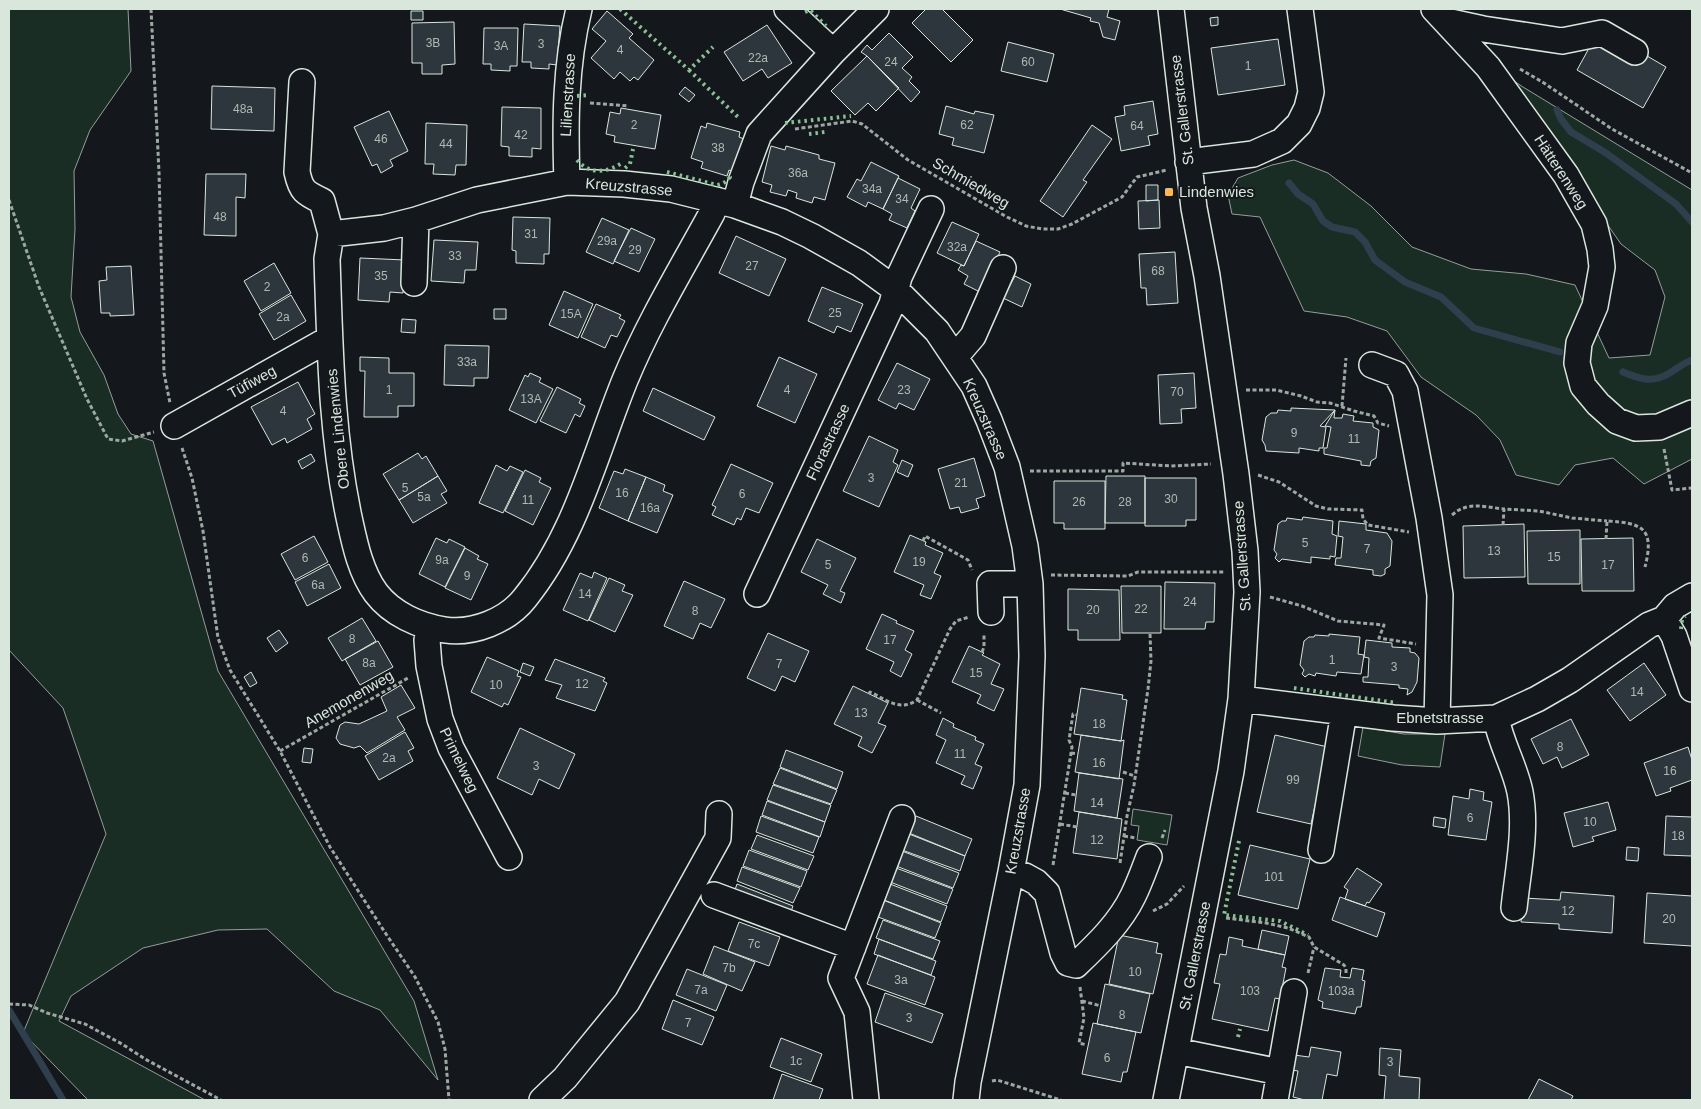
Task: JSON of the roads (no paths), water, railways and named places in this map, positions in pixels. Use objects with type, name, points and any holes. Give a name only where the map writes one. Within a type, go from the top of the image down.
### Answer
[{"type":"street","name":"Lilienstrasse","points":[[567,182],[566,104],[572,38],[579,9]]},
{"type":"street","points":[[787,9],[833,52],[876,9]]},
{"type":"street","name":"St. Gallerstrasse","points":[[1166,1100],[1223,816],[1242,699],[1248,592],[1236,474],[1207,276],[1194,208],[1178,166],[1170,9]]},
{"type":"street","points":[[1178,166],[1253,154],[1282,141],[1299,124],[1307,108],[1311,92],[1300,9]]},
{"type":"street","points":[[1440,15],[1483,29],[1562,41],[1602,33],[1635,52]]},
{"type":"street","name":"Hätterenweg","points":[[1440,15],[1488,67],[1566,175],[1594,224],[1602,267],[1595,306],[1579,342],[1577,363],[1583,386],[1598,404],[1617,421],[1636,428],[1659,427],[1692,413]]},
{"type":"street","name":"Obere Lindenwies","points":[[302,82],[297,172],[300,186],[311,196],[322,201],[331,234],[327,259],[329,338],[337,453],[347,507],[361,563],[376,592],[395,611],[430,628],[451,630],[483,626],[514,609],[537,582],[564,539],[644,335],[712,213],[725,202],[741,182],[759,134],[833,52]]},
{"type":"street","name":"Kreuzstrasse","points":[[331,234],[384,228],[416,220],[477,200],[567,182],[640,185],[671,189],[725,202],[782,222],[860,263],[896,290],[937,331],[955,357],[978,383],[989,420],[1007,468],[1025,546],[1029,578],[1032,656],[1027,785],[966,1100]]},
{"type":"street","name":"Florastrasse","points":[[757,594],[892,304],[899,277],[931,209]]},
{"type":"street","points":[[414,283],[416,220]]},
{"type":"street","points":[[955,357],[973,336],[1003,268]]},
{"type":"street","name":"Tüfiweg","points":[[174,426],[329,338]]},
{"type":"street","points":[[1372,364],[1396,374],[1404,391],[1412,430],[1441,528],[1437,721]]},
{"type":"street","points":[[984,620],[990,584],[1029,578]]},
{"type":"street","name":"Ebnetstrasse","points":[[1242,699],[1393,718],[1437,721],[1496,718],[1537,699],[1570,680],[1649,625],[1664,620],[1675,606],[1692,596]]},
{"type":"street","points":[[1664,620],[1674,636],[1692,689]]},
{"type":"street","name":"Primelweg","points":[[430,628],[426,640],[428,666],[440,720],[451,748],[509,857]]},
{"type":"street","points":[[1321,850],[1344,712]]},
{"type":"street","points":[[1496,718],[1499,733],[1519,790],[1522,810],[1514,908]]},
{"type":"street","points":[[542,1100],[565,1078],[627,1002],[718,838],[719,814]]},
{"type":"street","points":[[866,1100],[857,1012],[841,978],[902,818]]},
{"type":"street","points":[[1011,872],[1036,882],[1047,893],[1062,953],[1068,963],[1076,964],[1093,950],[1124,911],[1133,897],[1149,857]]},
{"type":"street","points":[[714,895],[853,947]]},
{"type":"street","points":[[989,980],[1004,1000]]},
{"type":"street","points":[[1275,1100],[1294,992]]},
{"type":"street","points":[[1176,1051],[1280,1072]]},
{"type":"waterway","points":[[1557,110],[1571,132],[1606,153],[1676,204],[1692,222]]},
{"type":"waterway","points":[[1289,183],[1298,194],[1313,204],[1323,221],[1332,227],[1355,232],[1365,242],[1375,260],[1405,282],[1441,297],[1474,328],[1560,352]]},
{"type":"waterway","points":[[1623,372],[1640,378],[1657,378],[1692,360]]},
{"type":"waterway","points":[[9,1010],[63,1100]]},
{"type":"place","name":"Lindenwies","points":[[1169,192]]}]
